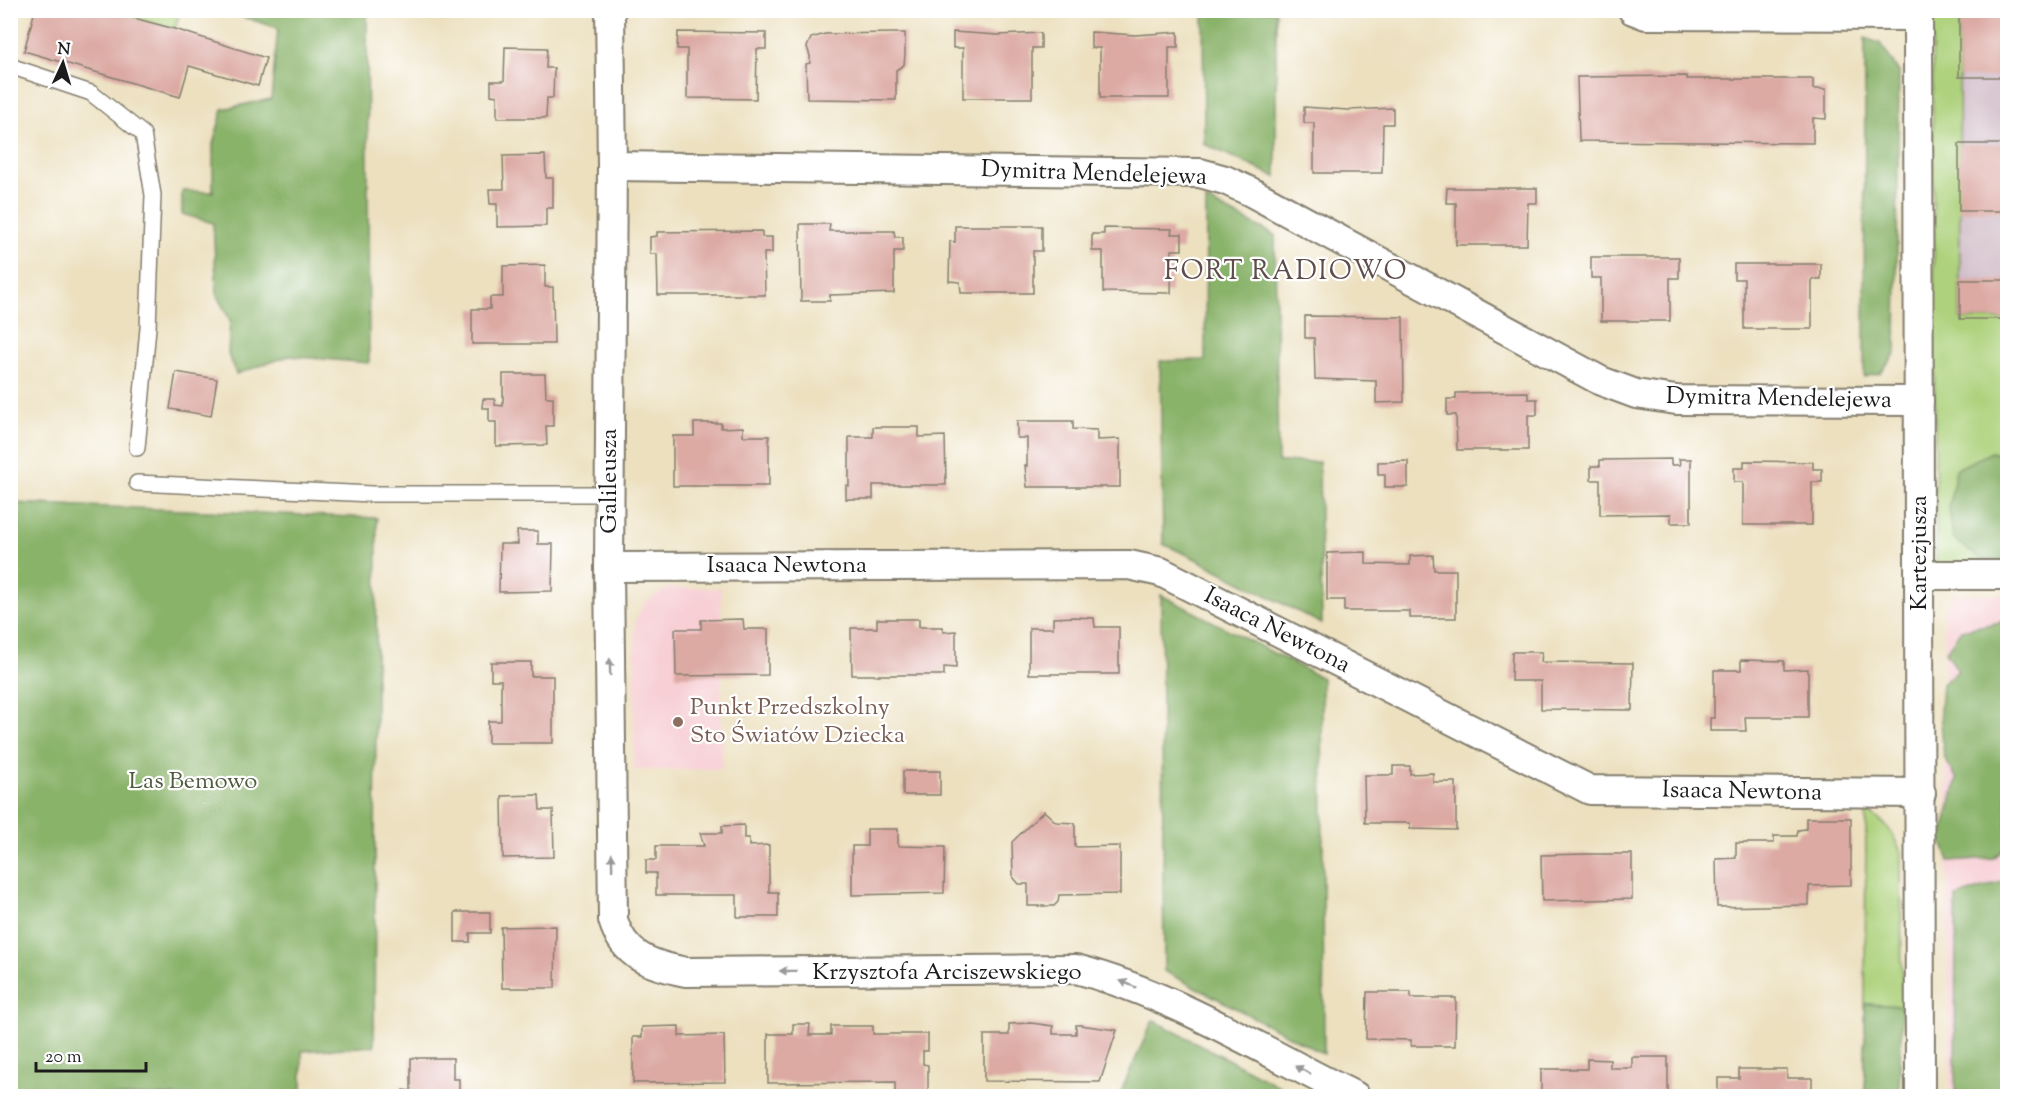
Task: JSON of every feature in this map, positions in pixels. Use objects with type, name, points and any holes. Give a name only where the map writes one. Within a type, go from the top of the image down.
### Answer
[{"type":"street","name":"Galileusza","points":[[610,10],[612,166],[609,567],[613,920],[617,934],[626,947]]},
{"type":"street","points":[[1633,10],[1646,15],[1918,13]]},
{"type":"street","name":"Kartezjusza","points":[[1918,13],[1921,575],[1920,1096]]},
{"type":"street","name":"Dymitra Mendelejewa","points":[[612,166],[1200,173],[1225,180],[1249,191],[1601,381],[1636,394],[1676,400],[1919,401]]},
{"type":"street","name":"Isaaca Newtona","points":[[609,567],[1129,565],[1161,572],[1590,790],[1921,793]]},
{"type":"street","points":[[1921,575],[2007,575]]},
{"type":"street","name":"Krzysztofa Arciszewskiego","points":[[626,947],[637,958],[656,966],[686,972],[1076,969],[1118,980],[1159,998],[1355,1096]]},
{"type":"lane","points":[[10,66],[91,93],[143,134],[153,195],[148,328],[137,447]]},
{"type":"lane","points":[[137,483],[372,494],[610,494]]},
{"type":"shaded area","points":[[1959,11],[2007,11],[2007,319],[1960,319]]},
{"type":"shaded area","name":"Punkt Przedszkolny Sto Światów Dziecka","points":[[669,588],[721,588],[722,769],[634,770],[635,620],[645,602]]},
{"type":"shaded area","points":[[1955,594],[2007,595],[2007,1096],[1950,1096],[1944,611]]},
{"type":"green space","points":[[104,11],[180,11],[175,29]]},
{"type":"green space","points":[[224,11],[367,11],[369,363],[289,356],[236,374],[228,354],[230,320],[217,296],[213,223],[182,214],[182,191],[213,192],[213,144],[223,109],[271,99],[278,28]]},
{"type":"green space","points":[[1203,11],[1276,11],[1276,177],[1204,144]]},
{"type":"green space","points":[[1932,11],[1959,11],[1960,319],[2007,319],[2007,568],[1936,570]]},
{"type":"green space","points":[[1865,38],[1881,44],[1899,72],[1896,353],[1880,373],[1864,377]]},
{"type":"green space","points":[[1206,200],[1275,235],[1278,462],[1319,462],[1322,624],[1163,544],[1160,361],[1205,360]]},
{"type":"green space","points":[[1992,452],[2007,458],[2007,560],[1981,559],[1953,538],[1949,508],[1956,469]]},
{"type":"green space","name":"Las Bemowo","points":[[11,503],[377,518],[374,1046],[302,1051],[302,1096],[11,1096]]},
{"type":"green space","points":[[1161,595],[1322,678],[1324,1054],[1164,971]]},
{"type":"green space","points":[[2007,621],[2007,846],[1994,858],[1949,861],[1941,839],[1957,779],[1944,757],[1940,712],[1942,684],[1958,671],[1946,651],[1961,630]]},
{"type":"green space","points":[[1866,812],[1888,828],[1901,852],[1902,1006],[1865,1004]]},
{"type":"green space","points":[[2007,880],[2007,1096],[1955,1096],[1956,897]]},
{"type":"green space","points":[[1865,1004],[1902,1006],[1899,1096],[1865,1096]]},
{"type":"green space","points":[[1153,1020],[1298,1096],[1119,1096]]},
{"type":"building","points":[[35,10],[104,10],[175,29],[266,58],[258,86],[189,66],[180,97],[24,51]]},
{"type":"building","points":[[1959,10],[2007,10],[2007,77],[1959,77]]},
{"type":"building","points":[[678,32],[766,33],[766,49],[757,49],[756,99],[687,98],[687,49],[677,49]]},
{"type":"building","points":[[953,32],[998,35],[1041,33],[1041,48],[1032,48],[1032,98],[963,98],[963,48],[953,48]]},
{"type":"building","points":[[1091,32],[1135,35],[1178,32],[1178,47],[1169,47],[1169,98],[1100,98],[1100,48],[1091,48]]},
{"type":"building","points":[[905,33],[904,65],[896,70],[896,100],[807,99],[806,64],[810,63],[810,56],[807,47],[811,38],[825,34]]},
{"type":"building","points":[[505,47],[547,48],[546,68],[554,68],[553,98],[547,98],[546,118],[497,118],[497,96],[491,95],[491,81],[504,81]]},
{"type":"building","points":[[1687,76],[1687,79],[1813,79],[1813,89],[1826,89],[1826,119],[1813,118],[1813,143],[1579,141],[1577,77]]},
{"type":"building","points":[[1304,107],[1348,110],[1393,108],[1393,124],[1383,124],[1382,173],[1314,173],[1314,123],[1304,123]]},
{"type":"building","points":[[1959,144],[2007,144],[2007,211],[1959,211]]},
{"type":"building","points":[[545,155],[546,178],[553,178],[553,208],[546,208],[546,226],[497,227],[497,204],[490,204],[489,189],[504,189],[503,156]]},
{"type":"building","points":[[1447,188],[1537,188],[1537,203],[1528,203],[1527,245],[1456,245],[1456,203],[1446,203]]},
{"type":"building","points":[[800,224],[830,224],[829,231],[894,231],[895,237],[903,237],[903,251],[894,251],[894,293],[830,295],[830,301],[801,301]]},
{"type":"building","points":[[955,226],[1042,226],[1042,251],[1033,251],[1033,293],[961,293],[960,282],[949,281],[950,241],[955,242]]},
{"type":"building","points":[[1104,228],[1172,229],[1171,234],[1182,234],[1182,250],[1172,250],[1171,293],[1103,292],[1103,251],[1092,251],[1092,234],[1104,234]]},
{"type":"building","points":[[762,231],[762,237],[772,237],[772,253],[764,253],[765,295],[658,295],[657,254],[650,254],[650,237],[657,236],[657,232]]},
{"type":"building","points":[[1591,257],[1679,257],[1679,278],[1670,278],[1670,321],[1601,321],[1601,278],[1591,278]]},
{"type":"building","points":[[1734,264],[1821,264],[1821,279],[1812,279],[1812,329],[1744,329],[1744,279],[1734,279]]},
{"type":"building","points":[[545,265],[545,287],[553,287],[554,344],[472,344],[472,309],[490,309],[490,297],[503,297],[503,266]]},
{"type":"building","points":[[1960,280],[2007,280],[2007,319],[1960,319]]},
{"type":"building","points":[[1305,316],[1403,317],[1404,402],[1376,403],[1376,381],[1315,379],[1314,338],[1305,338]]},
{"type":"building","points":[[176,372],[217,379],[211,416],[170,409]]},
{"type":"building","points":[[503,374],[545,374],[546,397],[553,397],[553,426],[546,426],[547,445],[496,446],[496,422],[489,422],[489,408],[482,408],[483,399],[495,399],[495,405],[503,406]]},
{"type":"building","points":[[1528,392],[1528,399],[1537,399],[1537,415],[1528,415],[1528,450],[1457,450],[1456,415],[1447,415],[1447,399],[1456,399],[1456,393]]},
{"type":"building","points":[[1017,421],[1073,421],[1073,429],[1097,430],[1097,440],[1120,439],[1120,487],[1027,487],[1025,465],[1027,466],[1027,438],[1017,438]]},
{"type":"building","points":[[694,423],[721,423],[721,428],[743,427],[743,436],[769,436],[769,486],[673,486],[673,436],[694,436]]},
{"type":"building","points":[[873,427],[919,427],[919,437],[945,436],[946,485],[873,485],[873,499],[846,499],[846,485],[849,486],[849,437],[873,437]]},
{"type":"building","points":[[1671,459],[1671,465],[1680,465],[1679,459],[1691,459],[1691,523],[1671,523],[1671,514],[1600,515],[1600,480],[1591,480],[1591,466],[1600,466],[1600,460]]},
{"type":"building","points":[[1408,461],[1408,487],[1385,487],[1385,475],[1378,475],[1378,462]]},
{"type":"building","points":[[1744,461],[1813,462],[1813,469],[1822,469],[1822,482],[1812,482],[1812,525],[1743,525],[1743,482],[1734,482],[1734,468],[1744,468]]},
{"type":"building","points":[[517,531],[538,531],[538,544],[553,544],[552,591],[499,592],[500,544],[518,544]]},
{"type":"building","points":[[1366,552],[1366,564],[1410,565],[1410,556],[1433,555],[1434,570],[1456,570],[1456,618],[1410,618],[1410,611],[1344,611],[1344,600],[1327,600],[1327,553]]},
{"type":"building","points":[[1053,618],[1094,618],[1095,627],[1119,627],[1119,674],[1029,674],[1029,628],[1053,628]]},
{"type":"building","points":[[743,619],[744,629],[768,629],[768,675],[676,676],[675,629],[701,629],[701,620]]},
{"type":"building","points":[[877,619],[919,619],[919,627],[943,627],[943,632],[956,631],[956,668],[944,667],[944,675],[852,675],[851,628],[877,628]]},
{"type":"building","points":[[1512,652],[1542,652],[1541,662],[1633,663],[1632,710],[1541,709],[1541,681],[1511,681]]},
{"type":"building","points":[[1741,660],[1784,661],[1784,670],[1808,669],[1808,717],[1745,717],[1746,731],[1710,731],[1710,718],[1714,718],[1714,670],[1741,670]]},
{"type":"building","points":[[491,662],[531,662],[531,676],[553,676],[553,743],[488,743],[488,721],[501,721],[501,680],[491,680]]},
{"type":"building","points":[[1393,766],[1410,766],[1410,774],[1433,773],[1433,782],[1456,782],[1456,830],[1410,829],[1410,823],[1365,823],[1364,775],[1393,775]]},
{"type":"building","points":[[903,771],[940,771],[940,795],[903,795]]},
{"type":"building","points":[[539,795],[540,810],[553,810],[554,857],[503,858],[502,796]]},
{"type":"building","points":[[1044,811],[1056,822],[1075,823],[1075,847],[1120,846],[1120,894],[1059,895],[1058,902],[1054,906],[1028,906],[1028,884],[1019,884],[1013,877],[1012,842]]},
{"type":"building","points":[[1806,818],[1851,818],[1851,885],[1809,886],[1809,905],[1717,907],[1716,859],[1736,858],[1736,843],[1774,843],[1774,836],[1797,836],[1798,830],[1806,829]]},
{"type":"building","points":[[744,825],[744,838],[749,838],[749,846],[769,845],[769,892],[778,892],[778,917],[737,917],[737,895],[656,895],[656,873],[646,873],[646,860],[656,860],[656,846],[704,846],[700,833],[722,833],[722,826]]},
{"type":"building","points":[[867,829],[898,829],[898,846],[945,847],[944,893],[852,895],[852,846],[867,846]]},
{"type":"building","points":[[1632,854],[1632,899],[1542,901],[1541,855]]},
{"type":"building","points":[[455,912],[490,912],[490,933],[470,933],[470,942],[455,942]]},
{"type":"building","points":[[556,926],[555,988],[502,988],[501,927]]},
{"type":"building","points":[[1367,992],[1411,992],[1411,998],[1456,998],[1455,1046],[1411,1046],[1411,1040],[1366,1039]]},
{"type":"building","points":[[1031,1023],[1053,1026],[1053,1034],[1076,1034],[1076,1025],[1117,1030],[1100,1082],[984,1081],[984,1035],[1009,1035],[1009,1024]]},
{"type":"building","points":[[793,1024],[810,1024],[809,1035],[831,1035],[831,1026],[873,1026],[873,1034],[928,1034],[928,1051],[923,1051],[923,1064],[928,1065],[928,1096],[895,1096],[895,1082],[768,1083],[768,1034],[793,1034]]},
{"type":"building","points":[[679,1026],[679,1036],[724,1035],[725,1082],[633,1083],[633,1037],[642,1037],[642,1027]]},
{"type":"building","points":[[1632,1057],[1668,1057],[1668,1096],[1541,1096],[1541,1069],[1587,1069],[1587,1059],[1610,1060],[1610,1068],[1632,1068]]},
{"type":"building","points":[[411,1058],[453,1058],[453,1079],[459,1079],[459,1096],[403,1096],[403,1090],[411,1091]]},
{"type":"building","points":[[1739,1069],[1787,1069],[1787,1078],[1812,1078],[1812,1096],[1718,1096],[1718,1078],[1739,1078]]},
{"type":"place","name":"Punkt Przedszkolny Sto Światów Dziecka","points":[[678,722]]},
{"type":"district","name":"FORT RADIOWO","points":[[1286,272]]}]
